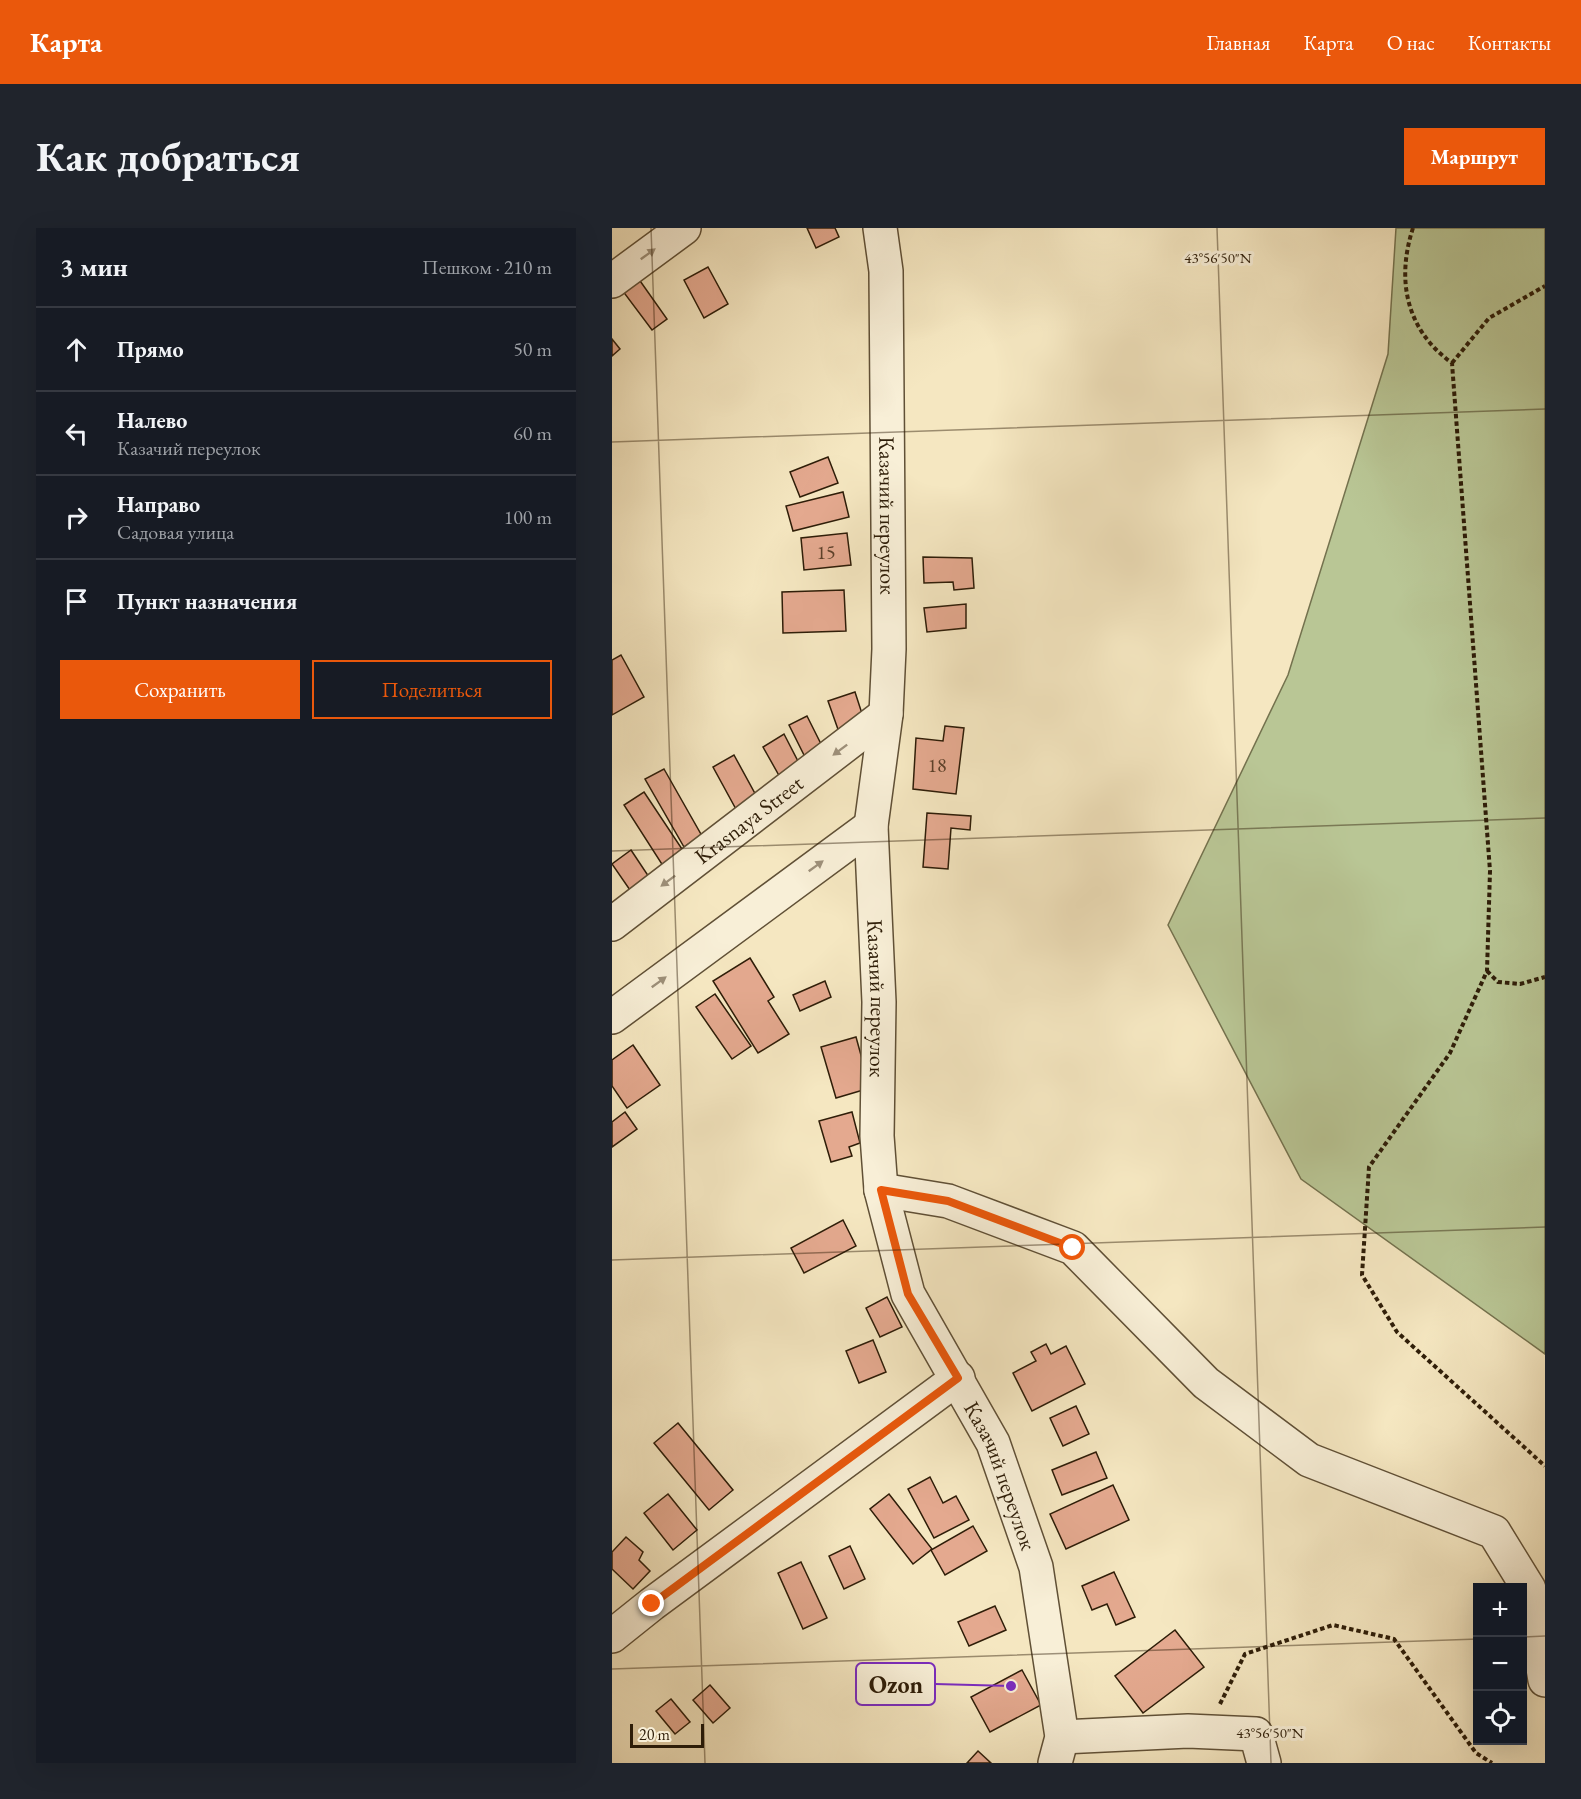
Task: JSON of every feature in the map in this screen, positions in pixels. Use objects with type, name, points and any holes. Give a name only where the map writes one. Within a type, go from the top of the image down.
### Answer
[{"type":"street","points":[[612,280],[684,228]]},
{"type":"street","name":"Казачий переулок","points":[[880,228],[886,282],[889,649],[886,714],[871,826],[879,1002],[877,1136],[881,1190],[908,1294],[958,1378],[993,1443],[1036,1567],[1059,1750]]},
{"type":"street","name":"Krasnaya Street","points":[[612,924],[886,714]]},
{"type":"street","points":[[612,1017],[871,826]]},
{"type":"street","points":[[881,1190],[948,1201],[1073,1248],[1206,1383],[1309,1460],[1494,1532],[1529,1589],[1545,1680]]},
{"type":"street","points":[[612,1636],[958,1378]]},
{"type":"street","points":[[1042,1763],[1059,1750],[1188,1731],[1257,1734],[1264,1763]]},
{"type":"path","points":[[1413,228],[1408,245],[1406,283],[1410,310],[1421,331],[1436,351],[1452,363]]},
{"type":"path","points":[[1545,286],[1489,318],[1452,363],[1490,871],[1487,971],[1450,1053],[1369,1167],[1362,1275],[1397,1332],[1545,1466]]},
{"type":"path","points":[[1487,971],[1498,982],[1520,984],[1545,977]]},
{"type":"path","points":[[1188,1731],[1210,1724],[1245,1654],[1333,1625],[1394,1639],[1476,1753],[1492,1763]]},
{"type":"green space","points":[[1396,228],[1545,228],[1545,1354],[1301,1179],[1168,925],[1288,675],[1388,354]]},
{"type":"building","points":[[807,228],[835,228],[839,237],[816,248]]},
{"type":"building","points":[[708,267],[728,304],[704,318],[684,280]]},
{"type":"building","points":[[638,278],[667,319],[652,330],[622,290]]},
{"type":"building","points":[[612,339],[620,349],[612,356]]},
{"type":"building","points":[[828,457],[838,483],[800,497],[790,472]]},
{"type":"building","points":[[843,492],[849,517],[793,531],[786,506]]},
{"type":"building","points":[[847,533],[851,565],[804,570],[801,538]]},
{"type":"building","points":[[923,557],[972,558],[974,588],[954,590],[953,582],[924,583]]},
{"type":"building","points":[[844,590],[846,631],[783,633],[782,592]]},
{"type":"building","points":[[966,604],[966,628],[927,632],[924,608]]},
{"type":"building","points":[[621,655],[644,697],[612,715],[612,660]]},
{"type":"building","points":[[855,692],[866,726],[840,735],[828,701]]},
{"type":"building","points":[[807,716],[824,750],[806,759],[789,725]]},
{"type":"building","points":[[945,726],[964,728],[956,794],[913,789],[916,738],[943,741]]},
{"type":"building","points":[[784,734],[801,767],[781,779],[763,747]]},
{"type":"building","points":[[734,755],[758,799],[737,811],[713,767]]},
{"type":"building","points":[[664,769],[702,836],[684,847],[645,779]]},
{"type":"building","points":[[644,792],[686,855],[665,869],[624,805]]},
{"type":"building","points":[[927,813],[971,816],[970,830],[951,828],[948,869],[923,867]]},
{"type":"building","points":[[631,850],[651,880],[632,893],[612,864]]},
{"type":"building","points":[[750,958],[774,997],[768,1001],[789,1034],[758,1053],[713,981]]},
{"type":"building","points":[[825,981],[831,997],[800,1011],[793,995]]},
{"type":"building","points":[[715,994],[751,1046],[732,1059],[696,1007]]},
{"type":"building","points":[[856,1037],[870,1088],[836,1098],[821,1047]]},
{"type":"building","points":[[633,1045],[660,1085],[627,1108],[612,1086],[612,1060]]},
{"type":"building","points":[[625,1112],[637,1129],[612,1147],[612,1122]]},
{"type":"building","points":[[852,1112],[860,1143],[849,1147],[852,1156],[831,1162],[819,1121]]},
{"type":"building","points":[[843,1220],[856,1246],[804,1273],[791,1248]]},
{"type":"building","points":[[887,1297],[902,1327],[880,1337],[866,1308]]},
{"type":"building","points":[[873,1340],[886,1372],[859,1383],[846,1351]]},
{"type":"building","points":[[1046,1344],[1051,1354],[1066,1346],[1085,1384],[1032,1411],[1013,1373],[1036,1361],[1031,1352]]},
{"type":"building","points":[[1076,1406],[1089,1434],[1063,1446],[1050,1418]]},
{"type":"building","points":[[678,1423],[733,1490],[709,1510],[654,1443]]},
{"type":"building","points":[[1096,1452],[1107,1478],[1062,1495],[1052,1470]]},
{"type":"building","points":[[930,1477],[943,1503],[956,1496],[969,1520],[934,1538],[908,1489]]},
{"type":"building","points":[[1113,1485],[1129,1520],[1066,1549],[1050,1514]]},
{"type":"building","points":[[668,1494],[697,1530],[673,1550],[644,1513]]},
{"type":"building","points":[[889,1494],[932,1549],[913,1564],[870,1509]]},
{"type":"building","points":[[973,1526],[987,1551],[945,1575],[931,1550]]},
{"type":"building","points":[[626,1537],[643,1552],[639,1560],[650,1571],[633,1589],[612,1569],[612,1552]]},
{"type":"building","points":[[850,1546],[865,1579],[844,1589],[829,1556]]},
{"type":"building","points":[[801,1562],[827,1618],[803,1629],[778,1573]]},
{"type":"building","points":[[1114,1572],[1135,1617],[1116,1625],[1107,1604],[1092,1610],[1082,1586]]},
{"type":"building","points":[[995,1606],[1006,1630],[969,1646],[958,1622]]},
{"type":"building","points":[[1175,1630],[1204,1667],[1143,1713],[1115,1676]]},
{"type":"building","points":[[1022,1670],[1041,1705],[990,1732],[971,1697]]},
{"type":"building","points":[[710,1685],[730,1708],[713,1723],[693,1700]]},
{"type":"building","points":[[671,1699],[690,1722],[675,1734],[656,1711]]},
{"type":"building","points":[[978,1751],[991,1763],[967,1763]]},
{"type":"place","name":"Ozon","points":[[1011,1686]]},
{"type":"route","points":[[652,1604],[958,1378],[908,1294],[881,1190],[948,1201],[1073,1248]]}]
